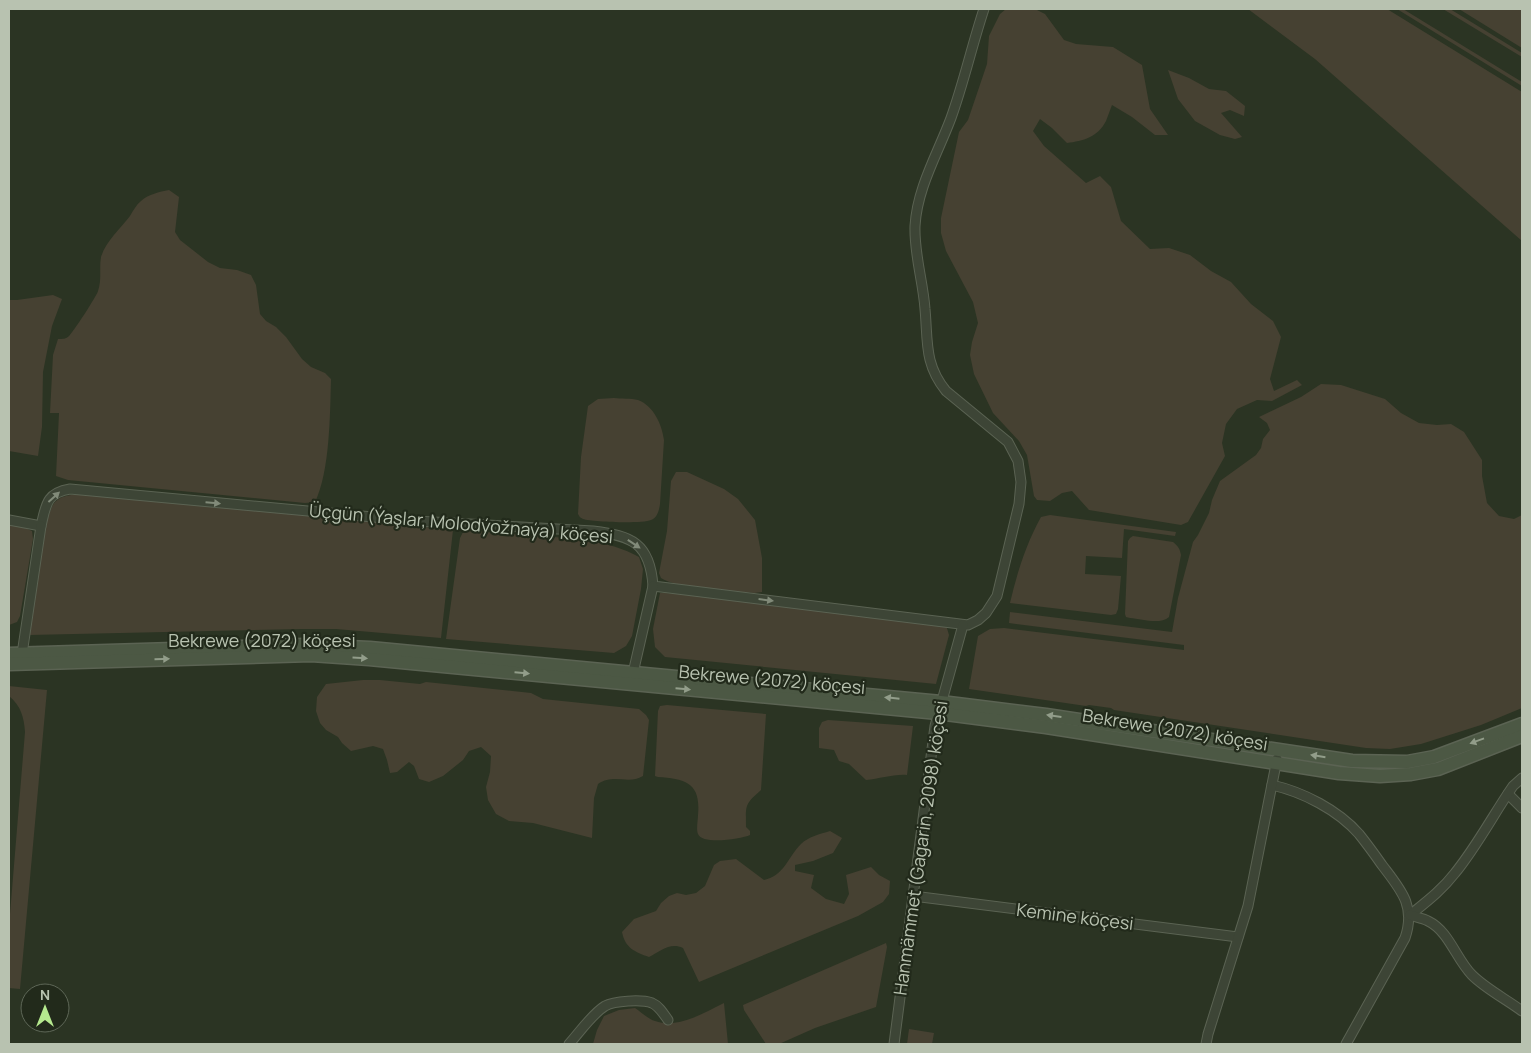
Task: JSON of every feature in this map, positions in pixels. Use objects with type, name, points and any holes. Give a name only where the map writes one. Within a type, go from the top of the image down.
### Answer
[{"type":"main road","name":"Bekrewe (2072) köçesi","points":[[15,654],[304,645],[370,648],[633,673],[940,708],[1046,727],[1277,763],[1380,776],[1411,774],[1438,769],[1522,736]]},
{"type":"main road","name":"Bekrewe (2072) köçesi","points":[[9,664],[311,655],[337,656],[940,708],[1046,715],[1352,761],[1378,763],[1407,762],[1434,757],[1522,724]]},
{"type":"street","points":[[633,673],[653,586],[963,625],[968,625],[986,613],[997,596],[1019,504],[1021,482],[1018,461],[1008,442],[946,392],[933,372],[928,352],[925,303],[916,240],[919,200],[958,96],[984,9]]},
{"type":"street","name":"Üçgün (Ýaşlar, Molodýožnaýa) köçesi","points":[[41,526],[49,498],[61,490],[70,489],[416,521],[593,532],[619,536],[635,543],[646,555],[650,563],[653,586]]},
{"type":"street","points":[[9,520],[41,526],[15,654]]},
{"type":"street","name":"Hanmämmet (Gagarin, 2098) köçesi","points":[[894,1044],[932,753],[940,708],[963,625]]},
{"type":"street","points":[[1206,1044],[1248,906],[1279,749]]},
{"type":"street","points":[[1410,916],[1437,893],[1454,874],[1472,851],[1508,794],[1522,778]]},
{"type":"street","points":[[1272,785],[1311,799],[1347,823],[1359,834],[1403,892],[1408,903],[1410,916],[1405,938],[1346,1044]]},
{"type":"street","points":[[1508,794],[1522,808]]},
{"type":"street","name":"Kemine köçesi","points":[[913,896],[1238,937]]},
{"type":"street","points":[[1410,916],[1427,920],[1437,926],[1460,961],[1474,977],[1522,1011]]},
{"type":"street","points":[[570,1044],[599,1011],[611,1003],[631,1001],[652,1003],[661,1009],[668,1020]]},
{"type":"shaded area","points":[[1006,9],[1035,9],[1045,14],[1064,40],[1076,44],[1113,47],[1142,65],[1150,109],[1168,135],[1155,135],[1132,117],[1112,105],[1106,121],[1099,131],[1079,141],[1067,143],[1040,119],[1033,131],[1044,146],[1086,183],[1100,176],[1111,187],[1121,221],[1150,249],[1169,248],[1190,255],[1211,271],[1231,282],[1251,304],[1273,321],[1281,337],[1270,379],[1274,391],[1297,380],[1302,385],[1272,401],[1257,400],[1237,409],[1226,424],[1222,443],[1225,456],[1188,522],[1181,525],[1089,510],[1072,491],[1062,493],[1050,501],[1037,500],[1034,496],[1027,455],[1019,441],[993,413],[974,374],[970,355],[978,323],[973,302],[946,251],[941,233],[941,218],[959,132],[968,120],[987,64],[989,36],[1000,14]]},
{"type":"shaded area","points":[[1248,9],[1387,9],[1522,92],[1522,241],[1315,59]]},
{"type":"shaded area","points":[[1397,9],[1403,9],[1522,82],[1522,86]]},
{"type":"shaded area","points":[[1443,9],[1450,9],[1522,53],[1522,57]]},
{"type":"shaded area","points":[[1459,9],[1522,9],[1522,48]]},
{"type":"shaded area","points":[[1168,70],[1189,78],[1209,89],[1226,91],[1245,106],[1244,116],[1230,110],[1221,113],[1242,137],[1235,139],[1220,135],[1195,121],[1178,99]]},
{"type":"shaded area","points":[[169,190],[179,197],[175,232],[180,240],[208,262],[220,268],[237,270],[251,275],[256,285],[260,314],[286,337],[302,359],[311,367],[325,373],[331,379],[324,475],[315,502],[305,503],[68,480],[56,476],[59,413],[50,413],[53,355],[58,339],[66,338],[71,334],[97,294],[100,283],[101,257],[110,240],[141,201],[151,195]]},
{"type":"shaded area","points":[[53,295],[62,299],[52,326],[43,372],[42,427],[38,456],[9,451],[9,300]]},
{"type":"shaded area","points":[[1321,384],[1341,385],[1385,399],[1401,413],[1419,423],[1451,424],[1464,432],[1482,460],[1482,476],[1487,503],[1499,516],[1514,519],[1522,515],[1522,708],[1481,725],[1421,744],[1390,749],[1366,748],[1114,710],[1111,708],[969,689],[978,636],[990,629],[1004,628],[1184,650],[1184,645],[1009,623],[1010,612],[1172,632],[1178,598],[1193,542],[1209,513],[1220,481],[1256,455],[1261,448],[1263,439],[1270,430],[1267,423],[1259,417],[1301,397]]},
{"type":"shaded area","points":[[598,399],[635,399],[644,403],[653,411],[661,428],[664,440],[660,504],[655,518],[651,520],[628,522],[596,521],[583,519],[578,514],[581,457],[588,406]]},
{"type":"shaded area","points":[[676,472],[687,472],[724,489],[738,499],[755,520],[762,558],[762,592],[754,593],[692,587],[669,582],[661,578],[659,573],[667,531],[671,481]]},
{"type":"shaded area","points":[[84,494],[453,530],[441,638],[336,629],[29,635],[38,565],[50,511],[55,502],[62,498],[69,495]]},
{"type":"shaded area","points":[[1050,515],[1176,532],[1175,536],[1124,529],[1122,558],[1086,556],[1085,574],[1121,576],[1116,614],[1111,615],[1010,603],[1026,548],[1041,517]]},
{"type":"shaded area","points":[[9,525],[23,527],[32,531],[33,539],[20,616],[17,622],[9,625]]},
{"type":"shaded area","points":[[468,530],[603,543],[639,557],[643,569],[641,589],[632,636],[626,646],[614,653],[446,639],[460,538],[463,532]]},
{"type":"shaded area","points":[[1133,536],[1173,542],[1180,551],[1181,555],[1169,617],[1161,621],[1126,617],[1125,614],[1128,541]]},
{"type":"shaded area","points":[[660,593],[693,595],[946,625],[949,635],[936,684],[665,657],[655,647],[653,629]]},
{"type":"shaded area","points":[[363,680],[420,684],[426,682],[531,693],[543,699],[639,709],[649,720],[643,776],[632,779],[610,779],[598,784],[594,798],[592,838],[533,823],[509,821],[496,814],[488,800],[486,787],[490,772],[491,756],[481,747],[469,751],[463,760],[443,776],[429,782],[419,779],[414,766],[409,762],[397,772],[390,773],[383,749],[373,746],[351,751],[338,737],[326,730],[320,723],[316,711],[317,697],[326,684]]},
{"type":"shaded area","points":[[9,686],[47,690],[20,989],[9,988],[9,926],[25,732],[21,712],[9,696]]},
{"type":"shaded area","points":[[667,705],[766,714],[761,790],[751,799],[746,810],[746,827],[750,831],[750,835],[722,840],[701,837],[697,832],[698,804],[694,789],[684,781],[655,776],[658,711],[660,706]]},
{"type":"shaded area","points":[[828,720],[913,726],[907,775],[866,780],[849,764],[839,761],[834,750],[819,748],[819,728],[822,722]]},
{"type":"shaded area","points":[[830,831],[842,838],[833,853],[813,861],[795,865],[795,871],[814,875],[811,888],[826,899],[844,904],[849,894],[846,875],[871,867],[879,875],[890,881],[889,894],[883,902],[858,916],[699,982],[683,948],[678,946],[670,947],[649,957],[628,946],[623,937],[622,932],[634,919],[656,911],[669,896],[677,893],[686,895],[696,893],[705,886],[714,865],[720,861],[736,859],[764,880],[776,875],[796,849],[804,842],[814,836]]},
{"type":"shaded area","points":[[886,943],[887,947],[876,1007],[815,1028],[779,1044],[766,1044],[744,1010],[743,1005]]},
{"type":"shaded area","points":[[724,1003],[728,1044],[593,1044],[604,1016],[619,1010],[635,1008],[652,1020],[673,1023],[691,1019]]},
{"type":"shaded area","points":[[909,1029],[934,1033],[932,1044],[907,1044]]}]
